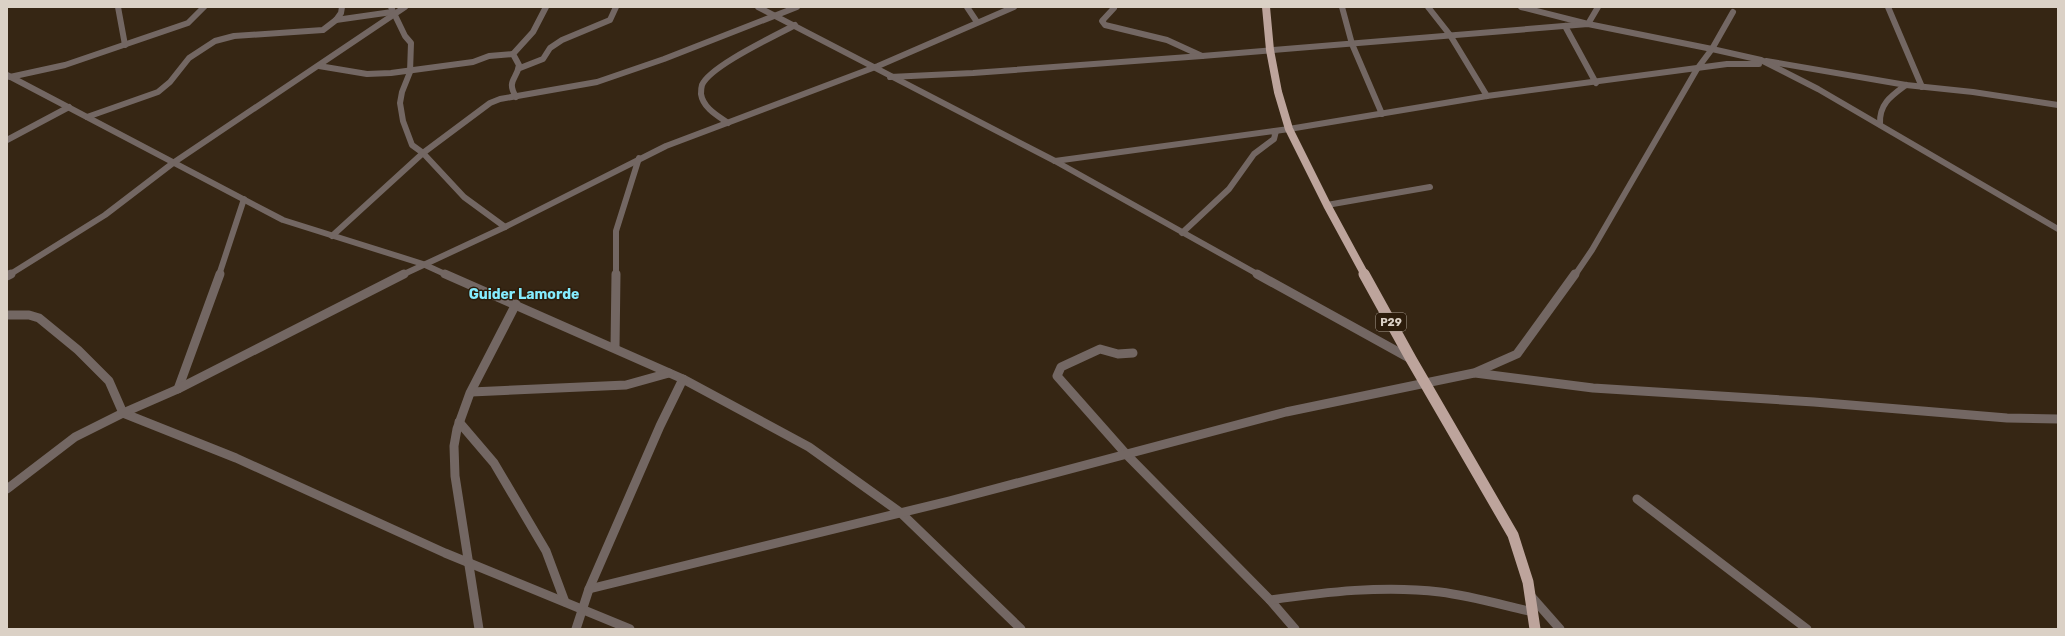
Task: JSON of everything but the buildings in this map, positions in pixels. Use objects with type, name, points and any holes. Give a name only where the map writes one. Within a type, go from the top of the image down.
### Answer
[{"type":"main road","name":"P29","points":[[1266,7],[1270,50],[1278,92],[1289,130],[1327,205],[1411,359],[1513,535],[1528,582],[1535,629]]},
{"type":"street","points":[[118,7],[125,45]]},
{"type":"street","points":[[8,76],[65,65],[125,45],[188,22],[204,7]]},
{"type":"street","points":[[87,116],[158,92],[170,82],[189,58],[215,41],[234,36],[323,30],[336,20],[342,13],[342,7]]},
{"type":"street","points":[[336,20],[392,11],[405,7]]},
{"type":"street","points":[[319,66],[374,74],[410,72],[480,60],[489,56],[513,54],[533,32],[546,7]]},
{"type":"street","points":[[516,97],[512,90],[511,82],[520,68],[544,59],[548,50],[555,44],[594,24],[610,20],[616,7]]},
{"type":"street","points":[[758,7],[834,45],[890,77],[1055,161],[1411,359]]},
{"type":"street","points":[[332,236],[423,153],[490,103],[597,82],[797,7]]},
{"type":"street","points":[[967,7],[977,22]]},
{"type":"street","points":[[7,489],[75,437],[123,413],[178,389],[423,264],[505,227],[639,158],[728,122],[873,68],[1014,7]]},
{"type":"street","points":[[1342,7],[1352,44],[1382,114]]},
{"type":"street","points":[[1428,7],[1450,35],[1488,96]]},
{"type":"street","points":[[1521,7],[1588,24],[1761,60],[1906,85],[2058,105]]},
{"type":"street","points":[[1588,24],[1598,7]]},
{"type":"street","points":[[1888,7],[1922,87]]},
{"type":"street","points":[[1114,8],[1102,21],[1105,24],[1153,35],[1190,49],[1202,56]]},
{"type":"street","points":[[7,276],[105,215],[174,163],[319,66],[392,11]]},
{"type":"street","points":[[392,11],[411,43],[413,58],[400,103],[403,121],[412,145],[423,153],[464,197],[505,227]]},
{"type":"street","points":[[589,589],[901,513],[1286,412],[1474,373],[1517,354],[1532,337],[1592,250],[1697,69],[1712,49],[1733,12]]},
{"type":"street","points":[[890,77],[972,73],[1202,56],[1588,24]]},
{"type":"street","points":[[728,122],[706,106],[701,92],[702,84],[710,75],[736,58],[795,25]]},
{"type":"street","points":[[1565,26],[1596,83]]},
{"type":"street","points":[[513,54],[520,64],[520,68]]},
{"type":"street","points":[[1761,60],[1768,65],[1818,89],[1880,124],[2058,229]]},
{"type":"street","points":[[1055,161],[1289,130],[1488,96],[1744,63],[1768,65]]},
{"type":"street","points":[[8,76],[87,116],[283,220],[423,264],[516,304],[683,379],[809,447],[901,513],[1021,629]]},
{"type":"street","points":[[1880,124],[1878,113],[1881,106],[1906,85]]},
{"type":"street","points":[[7,140],[69,107]]},
{"type":"street","points":[[1182,233],[1229,189],[1254,154],[1274,139],[1276,131]]},
{"type":"street","points":[[615,348],[616,231],[639,158]]},
{"type":"street","points":[[1327,205],[1430,187]]},
{"type":"street","points":[[178,389],[212,297],[244,199]]},
{"type":"street","points":[[479,629],[471,564],[454,468],[454,445],[459,422],[471,392],[516,304]]},
{"type":"street","points":[[7,315],[29,315],[39,318],[78,350],[109,381],[123,413],[236,458],[471,564],[582,608],[630,629]]},
{"type":"street","points":[[1133,353],[1118,354],[1097,350],[1061,367],[1057,376],[1126,454],[1270,600],[1295,629]]},
{"type":"street","points":[[471,392],[626,385],[669,373]]},
{"type":"street","points":[[1474,373],[1593,388],[1814,402],[2007,418],[2058,419]]},
{"type":"street","points":[[576,629],[589,589],[660,426],[683,379]]},
{"type":"street","points":[[459,422],[498,470],[546,551],[565,602]]},
{"type":"street","points":[[1637,499],[1808,629]]},
{"type":"street","points":[[1270,600],[1312,594],[1386,589],[1426,591],[1468,598],[1533,612]]},
{"type":"street","points":[[1530,595],[1560,629]]},
{"type":"district","name":"Guider Lamorde","points":[[524,294]]}]
